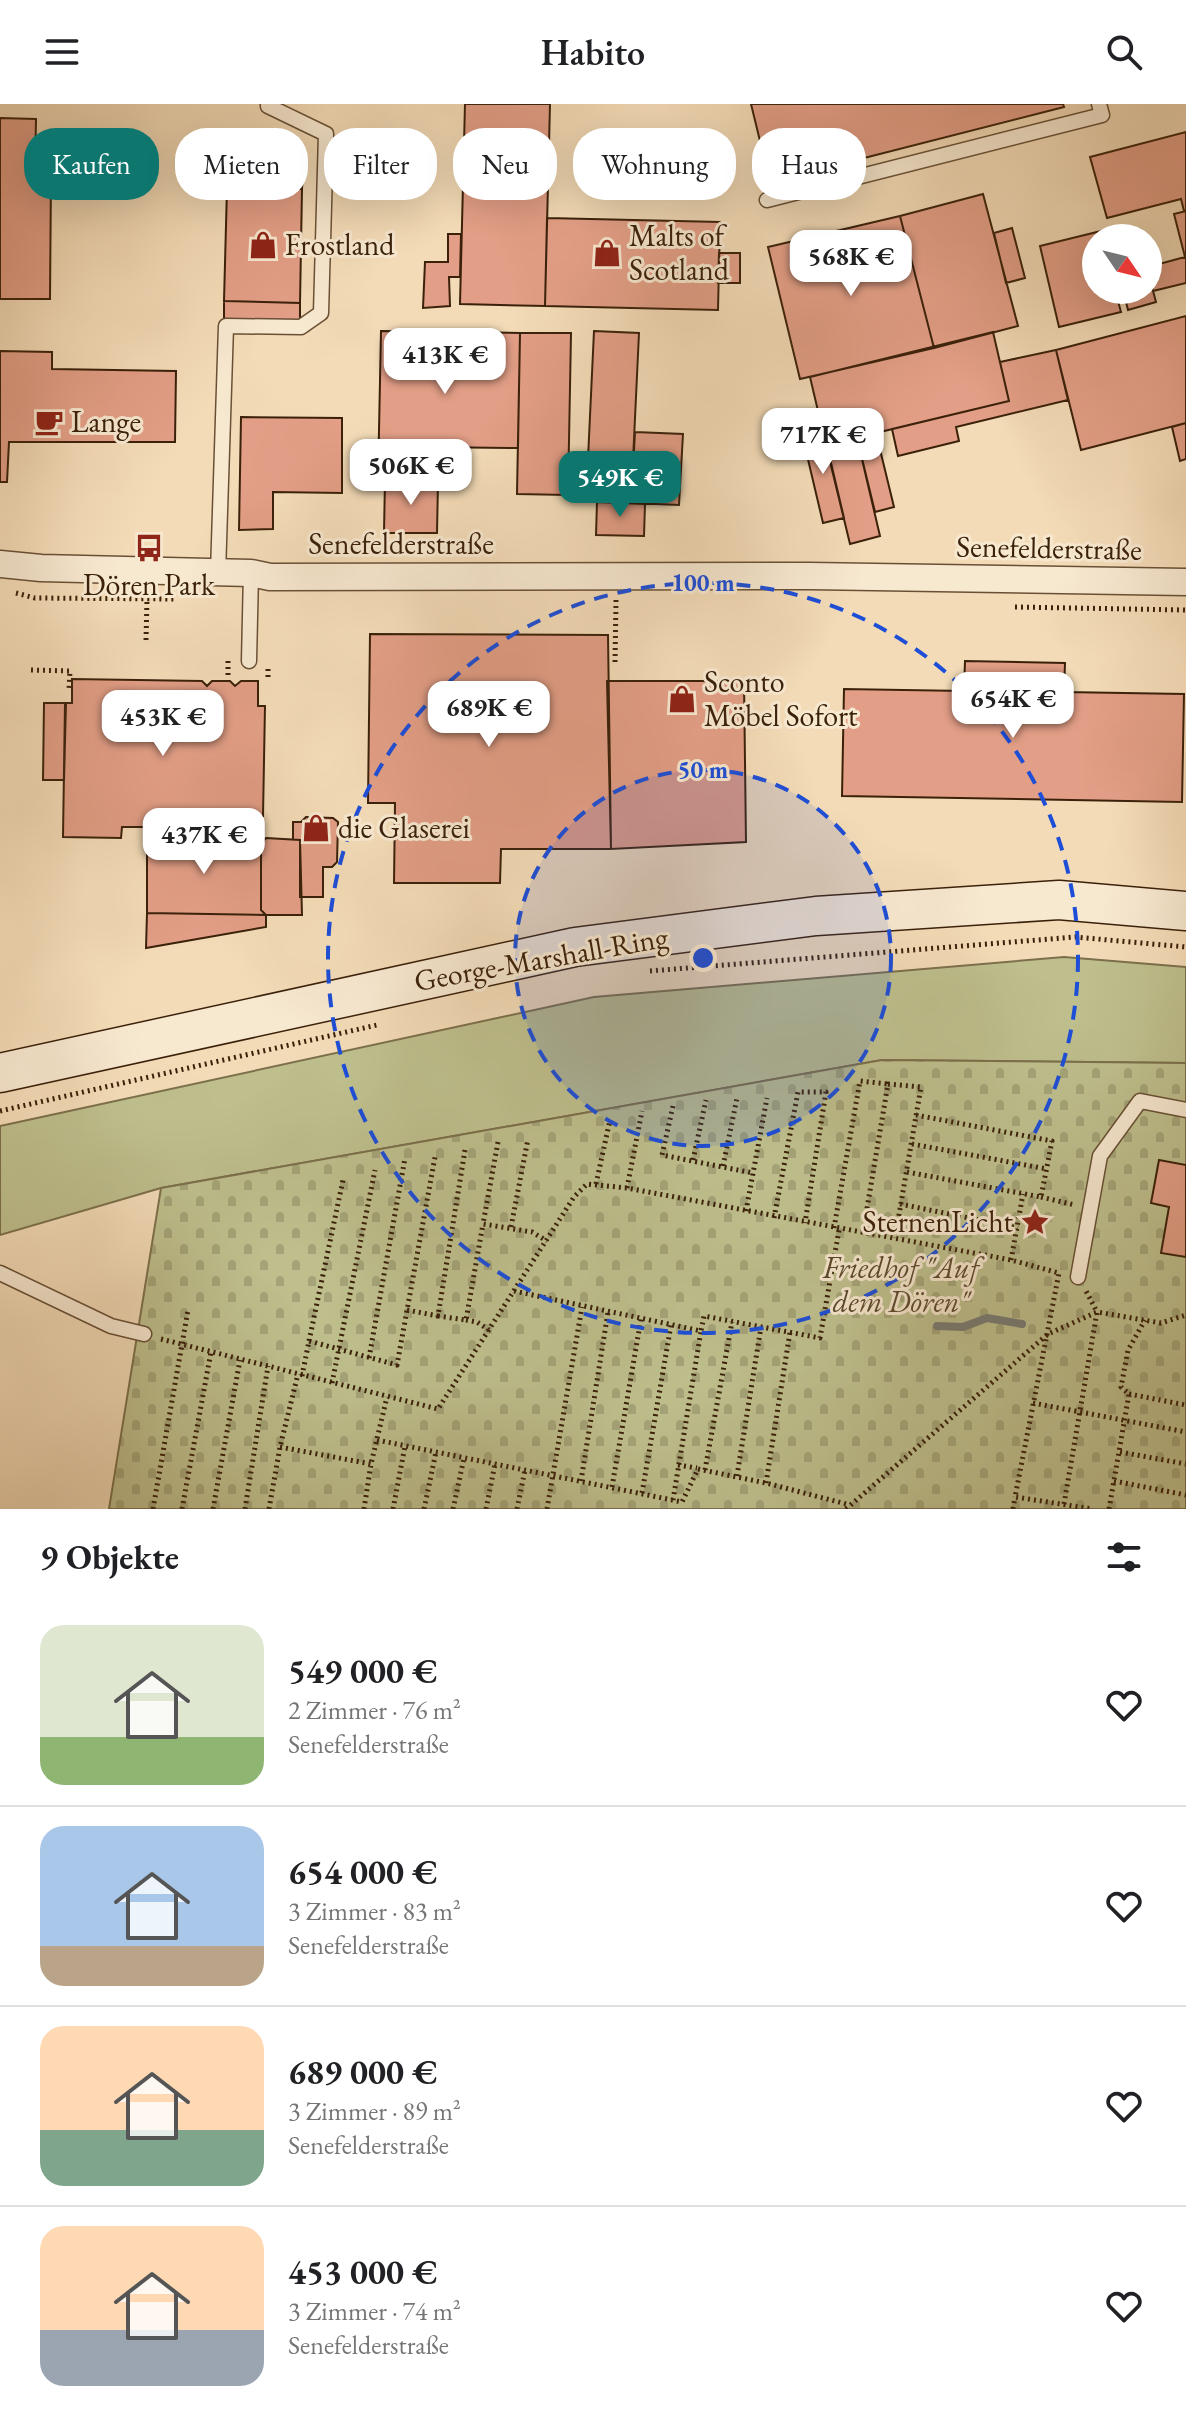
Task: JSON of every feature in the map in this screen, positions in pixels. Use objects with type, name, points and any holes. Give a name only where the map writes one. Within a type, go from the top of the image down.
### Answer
[{"type":"main road","name":"George-Marshall-Ring","points":[[0,1073],[575,947],[816,916],[1059,900],[1186,911]]},
{"type":"street","name":"Senefelderstraße","points":[[0,564],[251,573],[270,577],[810,576],[1186,582]]},
{"type":"lane","points":[[218,573],[226,326],[301,327],[321,313],[326,134],[268,104]]},
{"type":"lane","points":[[866,175],[1102,115],[1099,104]]},
{"type":"lane","points":[[249,661],[251,573]]},
{"type":"lane","points":[[1078,1277],[1100,1156],[1140,1101],[1186,1110]]},
{"type":"lane","points":[[0,1273],[111,1326],[144,1334]]},
{"type":"path","points":[[146,640],[147,599]]},
{"type":"path","points":[[615,662],[616,600]]},
{"type":"path","points":[[31,670],[70,671],[69,689]]},
{"type":"path","points":[[639,972],[1075,937],[1186,947]]},
{"type":"path","points":[[0,1111],[390,1022]]},
{"type":"path","points":[[673,1500],[704,1316],[820,1338],[860,1081],[921,1087],[895,1238]]},
{"type":"path","points":[[863,1232],[888,1084]]},
{"type":"path","points":[[774,1218],[798,1092],[826,1092],[805,1223]]},
{"type":"path","points":[[723,1166],[737,1098]]},
{"type":"path","points":[[746,1212],[767,1098]]},
{"type":"path","points":[[693,1160],[706,1100]]},
{"type":"path","points":[[673,1106],[662,1155],[753,1173]]},
{"type":"path","points":[[627,1188],[642,1111]]},
{"type":"path","points":[[916,1115],[1052,1141],[1041,1197]]},
{"type":"path","points":[[596,1184],[610,1120]]},
{"type":"path","points":[[511,1227],[528,1139]]},
{"type":"path","points":[[466,1320],[498,1142]]},
{"type":"path","points":[[912,1144],[1047,1169]]},
{"type":"path","points":[[438,1316],[465,1150]]},
{"type":"path","points":[[309,1341],[397,1365],[435,1157]]},
{"type":"path","points":[[369,1358],[405,1158]]},
{"type":"path","points":[[332,1383],[375,1170]]},
{"type":"path","points":[[907,1172],[1091,1209]]},
{"type":"path","points":[[269,1509],[280,1447],[309,1341],[343,1180]]},
{"type":"path","points":[[181,1345],[438,1409],[574,1197],[587,1184],[627,1188],[1011,1260],[1059,1273],[1013,1509]]},
{"type":"path","points":[[1011,1260],[1023,1194]]},
{"type":"path","points":[[900,1204],[1018,1228]]},
{"type":"path","points":[[483,1224],[532,1232],[547,1241]]},
{"type":"path","points":[[514,1291],[701,1331]]},
{"type":"path","points":[[547,1509],[582,1307]]},
{"type":"path","points":[[153,1509],[188,1310]]},
{"type":"path","points":[[407,1310],[477,1322],[489,1330]]},
{"type":"path","points":[[581,1481],[608,1312]]},
{"type":"path","points":[[1064,1504],[1097,1312]]},
{"type":"path","points":[[678,1465],[766,1483],[848,1507],[1048,1334],[1097,1312],[1161,1323],[1186,1315]]},
{"type":"path","points":[[612,1487],[641,1319]]},
{"type":"path","points":[[1145,1320],[1128,1350],[1121,1387],[1129,1394],[1186,1405]]},
{"type":"path","points":[[705,1470],[732,1322]]},
{"type":"path","points":[[642,1494],[671,1325]]},
{"type":"path","points":[[737,1476],[761,1327]]},
{"type":"path","points":[[766,1483],[790,1332]]},
{"type":"path","points":[[182,1509],[211,1352]]},
{"type":"path","points":[[213,1509],[240,1360]]},
{"type":"path","points":[[245,1509],[268,1366]]},
{"type":"path","points":[[1109,1509],[1129,1394]]},
{"type":"path","points":[[364,1509],[387,1397]]},
{"type":"path","points":[[1033,1403],[1186,1432]]},
{"type":"path","points":[[377,1440],[682,1502],[698,1469]]},
{"type":"path","points":[[393,1509],[405,1446]]},
{"type":"path","points":[[280,1447],[371,1464]]},
{"type":"path","points":[[424,1509],[436,1452]]},
{"type":"path","points":[[1120,1452],[1186,1464]]},
{"type":"path","points":[[453,1509],[464,1458]]},
{"type":"path","points":[[486,1509],[495,1464]]},
{"type":"path","points":[[517,1509],[525,1470]]},
{"type":"path","points":[[1114,1481],[1186,1495]]},
{"type":"path","points":[[1015,1497],[1093,1509]]},
{"type":"green space","points":[[1064,957],[1186,967],[1186,1063],[882,1060],[161,1188],[0,1235],[0,1126],[594,997]]},
{"type":"green space","name":"Friedhof \"Auf dem Dören\"","points":[[882,1060],[1186,1063],[1186,1509],[109,1509],[161,1188]]},
{"type":"building","points":[[465,104],[550,104],[549,128],[464,128]]},
{"type":"building","points":[[751,104],[1063,104],[1064,107],[866,158],[866,128],[757,128]]},
{"type":"building","points":[[0,118],[36,119],[36,128],[24,128],[24,200],[51,200],[50,299],[0,299]]},
{"type":"building","points":[[1186,132],[1186,210],[1181,199],[1107,218],[1090,157]]},
{"type":"building","points":[[983,194],[1018,326],[934,348],[900,216]]},
{"type":"building","name":"Frostland","points":[[227,200],[302,200],[300,303],[224,301]]},
{"type":"building","points":[[463,200],[548,200],[545,306],[460,304]]},
{"type":"building","points":[[1186,211],[1186,283],[1162,289],[1162,263],[1185,257],[1174,214]]},
{"type":"building","points":[[900,216],[934,348],[800,379],[768,247]]},
{"type":"building","points":[[547,218],[720,222],[718,310],[545,306]]},
{"type":"building","points":[[1012,228],[1025,278],[1006,283],[994,233]]},
{"type":"building","points":[[448,234],[461,234],[460,277],[449,277],[450,306],[423,308],[425,262],[448,262]]},
{"type":"building","points":[[1082,236],[1082,304],[1119,304],[1121,312],[1059,327],[1040,246]]},
{"type":"building","points":[[719,253],[740,253],[740,283],[718,283]]},
{"type":"building","points":[[224,301],[300,303],[300,321],[224,319]]},
{"type":"building","points":[[1126,304],[1149,304],[1128,310]]},
{"type":"building","points":[[1186,316],[1186,423],[1081,450],[1056,350]]},
{"type":"building","points":[[381,331],[520,333],[518,448],[428,447],[427,480],[378,480]]},
{"type":"building","points":[[594,331],[639,333],[631,503],[586,501]]},
{"type":"building","points":[[993,332],[1009,401],[826,445],[810,377]]},
{"type":"building","points":[[520,333],[571,333],[568,495],[517,494]]},
{"type":"building","points":[[1056,350],[1068,400],[956,427],[959,441],[898,456],[892,429],[1009,401],[1000,362]]},
{"type":"building","points":[[0,351],[52,352],[52,369],[176,371],[175,442],[9,442],[7,482],[0,482]]},
{"type":"building","points":[[241,417],[342,418],[342,493],[273,492],[273,529],[239,530]]},
{"type":"building","points":[[1186,423],[1186,459],[1180,461],[1172,427]]},
{"type":"building","points":[[823,429],[844,518],[823,523],[802,434]]},
{"type":"building","points":[[635,432],[683,434],[679,505],[631,503]]},
{"type":"building","points":[[876,433],[894,507],[875,512],[857,438]]},
{"type":"building","points":[[857,438],[880,536],[850,544],[826,445]]},
{"type":"building","points":[[385,480],[438,481],[437,533],[384,533]]},
{"type":"building","points":[[597,502],[645,504],[644,536],[596,535]]},
{"type":"building","points":[[370,634],[608,635],[611,849],[501,849],[500,883],[394,883],[395,803],[368,803]]},
{"type":"building","points":[[965,661],[1065,663],[1064,692],[1184,694],[1182,802],[842,796],[844,689],[964,691]]},
{"type":"building","points":[[72,679],[202,681],[207,686],[212,681],[230,681],[235,686],[241,681],[258,681],[258,706],[265,706],[263,816],[243,816],[243,838],[147,838],[149,827],[122,827],[121,838],[63,837],[65,703],[72,703]]},
{"type":"building","points":[[607,681],[744,681],[746,842],[611,849]]},
{"type":"building","points":[[44,703],[66,703],[64,780],[43,780]]},
{"type":"building","points":[[306,817],[333,818],[338,822],[337,862],[332,867],[323,867],[323,897],[300,897],[300,840],[293,840],[293,822],[301,822]]},
{"type":"building","points":[[147,838],[262,838],[261,910],[266,915],[147,913]]},
{"type":"building","points":[[266,838],[300,840],[302,915],[266,915],[261,910],[261,843]]},
{"type":"building","points":[[147,913],[266,915],[266,927],[146,948]]},
{"type":"building","points":[[1159,1160],[1186,1165],[1186,1257],[1161,1253],[1169,1207],[1151,1203]]},
{"type":"waterway","points":[[937,1326],[963,1327],[987,1318],[1022,1324]]},
{"type":"place","name":"Frostland","points":[[263,245]]},
{"type":"place","name":"Malts of Scotland","points":[[607,253]]},
{"type":"place","name":"Lange","points":[[49,422]]},
{"type":"place","name":"Dören Park","points":[[149,548]]},
{"type":"place","name":"Sconto Möbel Sofort","points":[[682,699]]},
{"type":"place","name":"die Glaserei","points":[[316,828]]},
{"type":"place","name":"SternenLicht","points":[[1035,1222]]}]
